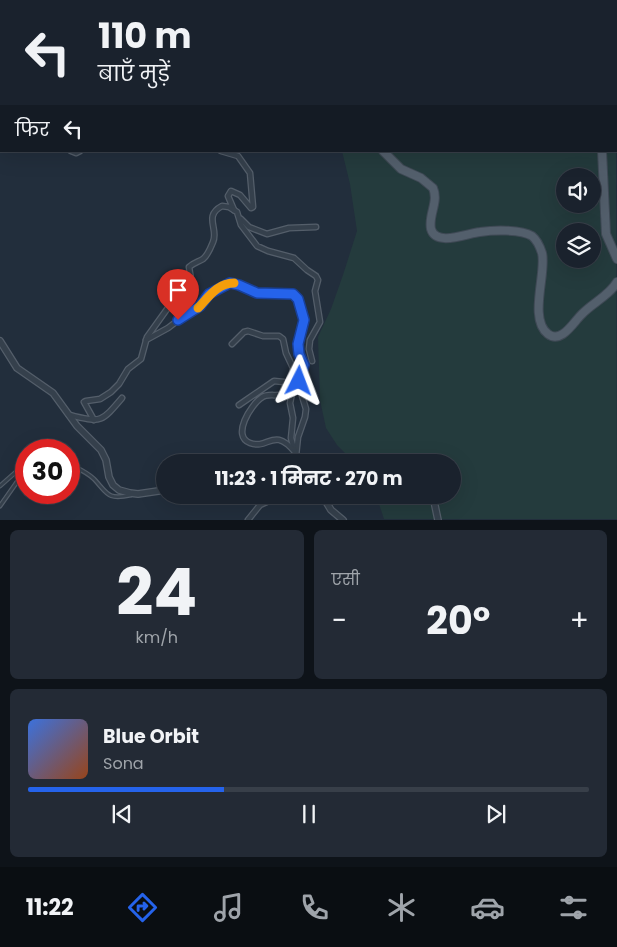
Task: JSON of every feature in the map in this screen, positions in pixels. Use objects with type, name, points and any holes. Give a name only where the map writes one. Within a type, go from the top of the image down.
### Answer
[{"type":"main road","points":[[385,152],[401,169],[421,178],[433,188],[435,200],[431,229],[434,235],[440,238],[447,238],[496,230],[530,235],[536,239],[542,254],[540,319],[546,333],[551,336],[558,336],[565,332],[590,305],[604,296],[617,282]]},
{"type":"main road","points":[[602,152],[606,234],[617,259]]},
{"type":"street","points":[[224,152],[238,156],[250,173],[253,207],[250,208],[240,195],[231,191],[228,196],[243,228],[257,246],[294,258],[317,278],[315,291],[320,322],[310,340],[309,349],[312,361]]},
{"type":"street","points":[[94,420],[84,402],[86,400],[100,399],[115,389],[128,370],[141,359],[145,340],[170,305],[188,286],[191,279],[189,267],[203,258],[215,237],[212,221],[215,211],[224,206],[235,211],[246,225],[267,234],[290,228],[316,228]]},
{"type":"street","points":[[145,340],[168,328],[198,308],[209,294],[230,283],[257,293],[286,293],[296,296],[304,320],[298,344],[299,354],[304,365],[299,384],[306,409],[298,436],[296,454]]},
{"type":"street","points":[[232,344],[244,332],[248,331],[263,336],[279,336],[283,339],[293,368],[293,389],[290,403],[293,418],[291,441],[295,454]]},
{"type":"street","points":[[0,341],[17,368],[53,394],[80,430],[101,450],[106,460],[109,478],[113,485],[125,492],[138,494],[156,491]]},
{"type":"street","points":[[239,405],[274,381],[281,380],[286,384],[288,389],[284,394],[267,395],[256,401],[245,417],[242,428],[245,438],[249,443],[256,444],[282,440],[287,443],[295,454]]},
{"type":"street","points":[[69,414],[101,420],[108,415],[122,398]]},
{"type":"street","points":[[248,520],[262,504]]},
{"type":"street","points":[[327,504],[331,510],[343,520]]},
{"type":"street","points":[[435,504],[438,520]]},
{"type":"lane","points":[[80,470],[89,475],[101,490],[110,495],[121,498],[138,494]]},
{"type":"lane","points":[[0,486],[15,473]]},
{"type":"lane","points":[[0,506],[15,485]]},
{"type":"green space","points":[[342,152],[616,152],[617,519],[384,519],[379,504],[461,504],[461,454],[346,454],[337,445],[326,428],[320,400],[318,337],[331,309],[357,231],[350,184]]},
{"type":"slow traffic","points":[[198,308],[209,294],[227,284],[234,283]]},
{"type":"route","points":[[178,320],[198,308],[209,294],[230,283],[257,293],[293,294],[298,299],[304,320],[298,344],[299,354],[304,365],[299,381]]}]
